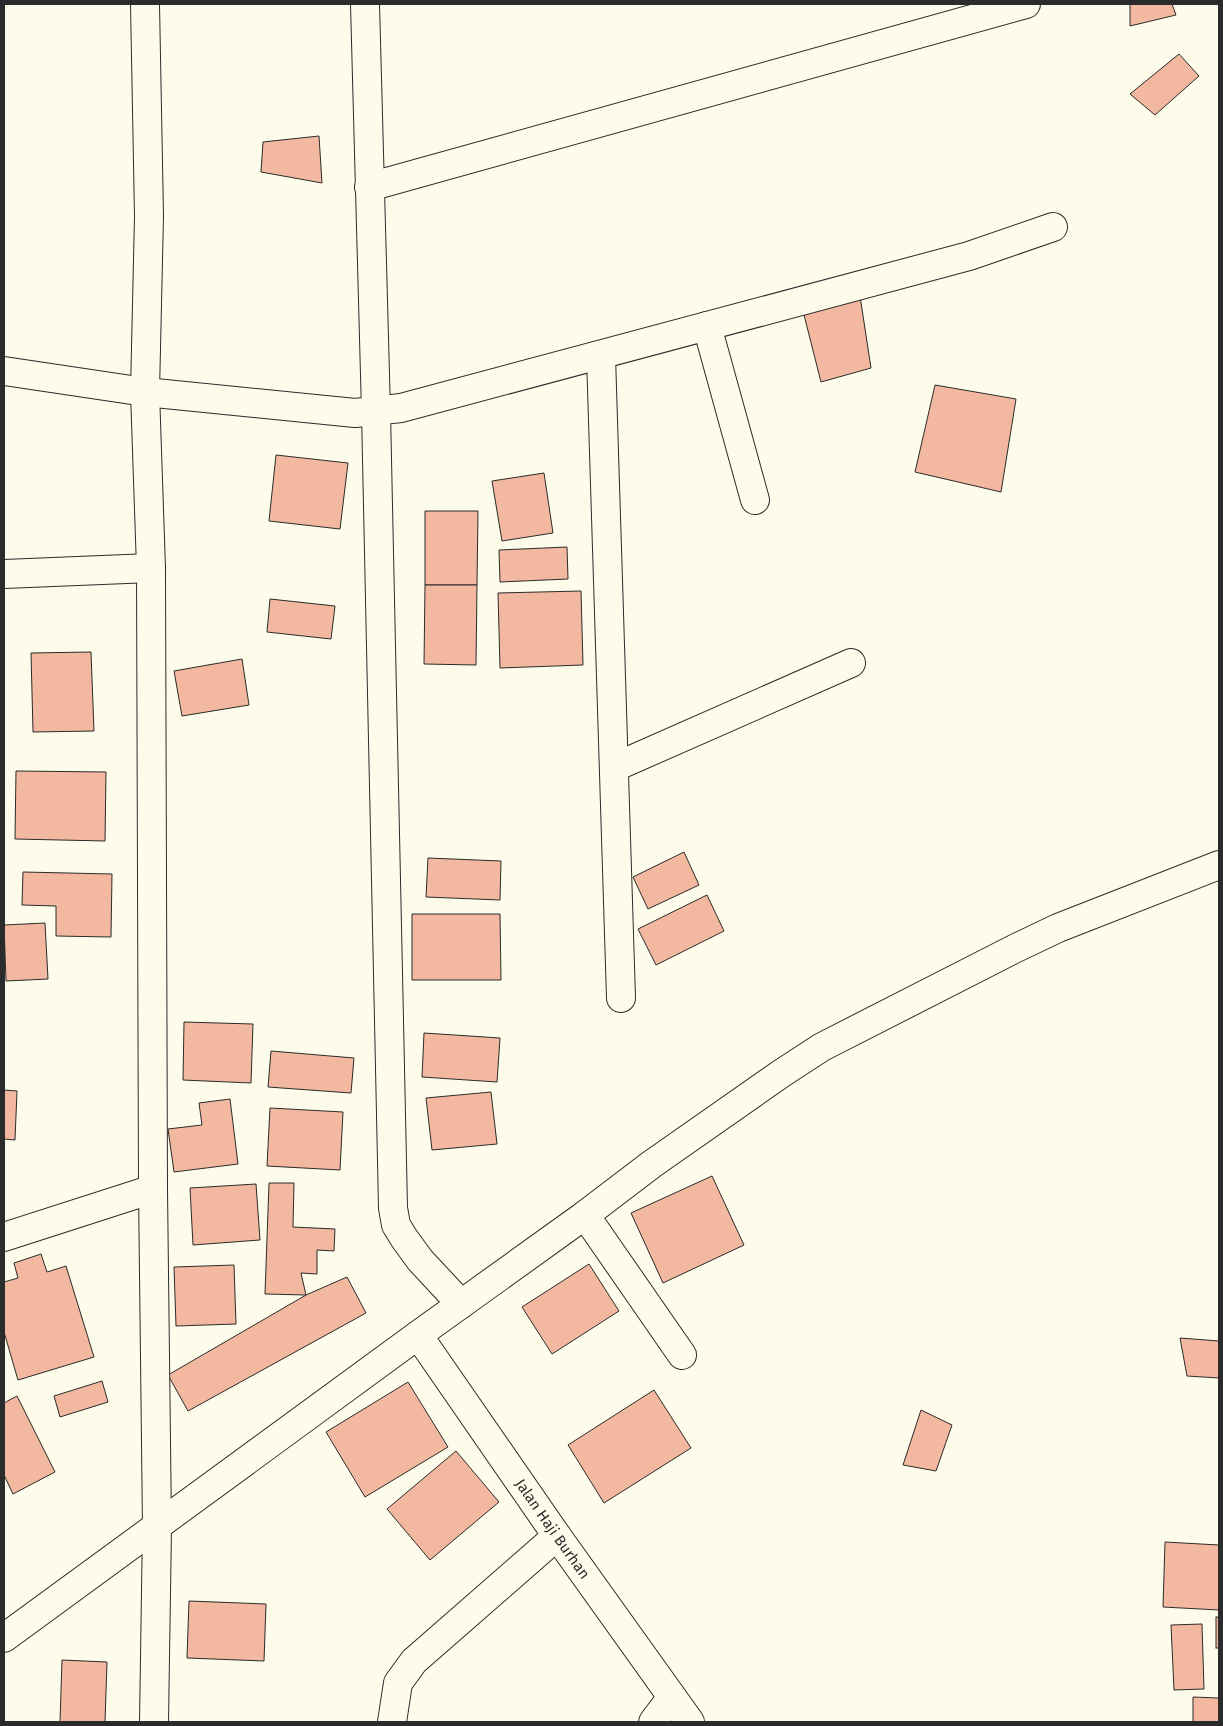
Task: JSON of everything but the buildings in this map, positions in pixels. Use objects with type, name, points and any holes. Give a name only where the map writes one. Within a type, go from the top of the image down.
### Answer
[{"type":"street","points":[[145,4],[149,216],[145,392],[151,568],[153,1188],[157,1527],[154,1722]]},
{"type":"street","points":[[365,4],[376,412],[392,1208],[396,1225],[404,1238],[420,1260],[461,1304]]},
{"type":"street","points":[[369,187],[1026,4]]},
{"type":"street","points":[[4,371],[145,392],[355,413],[376,412],[400,408],[601,356],[969,256],[1053,227]]},
{"type":"street","points":[[707,326],[756,500]]},
{"type":"street","points":[[601,356],[621,998]]},
{"type":"street","points":[[4,574],[151,568]]},
{"type":"street","points":[[615,767],[851,663]]},
{"type":"street","points":[[4,1638],[585,1215],[652,1164],[822,1047],[1058,928],[1219,865]]},
{"type":"street","points":[[4,1237],[153,1188]]},
{"type":"street","points":[[585,1215],[682,1355]]},
{"type":"street","name":"Jalan Haji Burhan","points":[[418,1335],[557,1536],[690,1722]]},
{"type":"street","points":[[392,1722],[398,1684],[414,1661],[557,1536]]},
{"type":"street","points":[[653,1722],[672,1697]]}]
